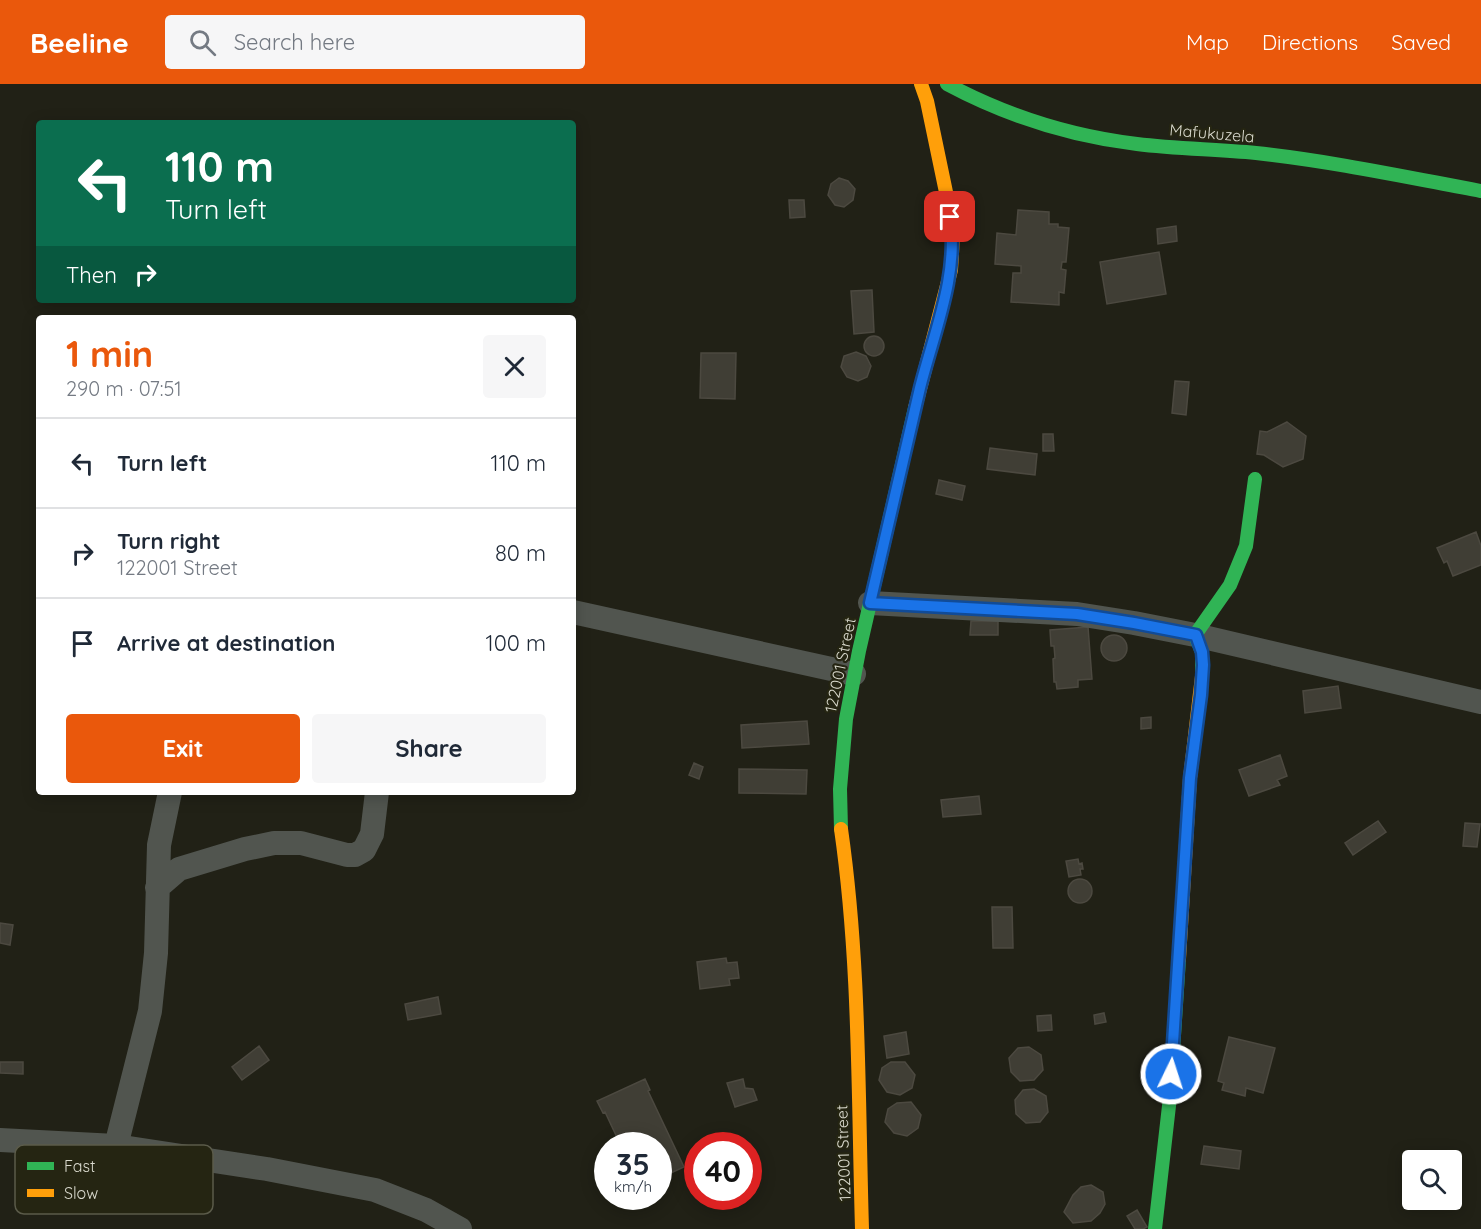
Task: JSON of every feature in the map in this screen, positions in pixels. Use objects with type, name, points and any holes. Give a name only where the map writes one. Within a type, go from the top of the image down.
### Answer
[{"type":"street","name":"122001 Street","points":[[862,1229],[857,997],[848,878],[840,822],[840,789],[846,719],[854,675],[920,386],[951,270],[953,237],[947,197],[927,101],[921,84]]},
{"type":"street","name":"Mafukuzela","points":[[947,84],[966,95],[1029,121],[1082,136],[1138,144],[1218,149],[1287,157],[1481,191]]},
{"type":"street","points":[[1196,635],[1230,585],[1246,546],[1256,479]]},
{"type":"street","points":[[870,603],[1077,614],[1134,623],[1196,635],[1481,702]]},
{"type":"street","points":[[576,613],[854,675]]},
{"type":"street","points":[[1155,1229],[1170,1097],[1190,778],[1202,675],[1202,652],[1196,635]]},
{"type":"street","points":[[116,1145],[150,1011],[156,953],[159,845],[169,795]]},
{"type":"street","points":[[157,888],[179,869],[274,843],[301,843],[346,855],[355,855],[364,850],[372,834],[377,795]]},
{"type":"street","points":[[0,1140],[97,1145]]},
{"type":"street","points":[[213,1161],[375,1190],[426,1210],[460,1229]]},
{"type":"building","points":[[839,178],[848,181],[855,189],[853,200],[844,207],[835,205],[828,195],[831,184]]},
{"type":"building","points":[[789,200],[804,200],[805,217],[790,218]]},
{"type":"building","points":[[1018,210],[1049,212],[1049,224],[1069,228],[1066,262],[1062,262],[1061,269],[1066,270],[1064,293],[1059,292],[1059,305],[1011,302],[1013,273],[1021,273],[1021,266],[995,264],[997,233],[1016,235]]},
{"type":"building","points":[[1176,226],[1177,241],[1158,244],[1157,229]]},
{"type":"building","points":[[1159,252],[1166,294],[1107,304],[1100,262]]},
{"type":"building","points":[[872,290],[874,332],[854,334],[851,291]]},
{"type":"building","points":[[874,336],[881,339],[884,346],[881,353],[874,356],[867,353],[864,346],[867,339]]},
{"type":"building","points":[[856,352],[866,356],[871,366],[867,377],[858,381],[847,377],[841,367],[844,356]]},
{"type":"building","points":[[701,353],[736,353],[735,399],[700,398]]},
{"type":"building","points":[[1175,381],[1189,382],[1186,415],[1172,413]]},
{"type":"building","points":[[1287,422],[1306,436],[1303,459],[1283,467],[1264,455],[1257,454],[1260,431],[1267,432]]},
{"type":"building","points":[[1043,434],[1053,434],[1054,451],[1043,451]]},
{"type":"building","points":[[990,448],[1037,454],[1035,475],[987,469]]},
{"type":"building","points":[[939,480],[965,486],[962,500],[936,494]]},
{"type":"building","points":[[1476,532],[1481,546],[1481,565],[1453,576],[1447,561],[1444,563],[1437,548]]},
{"type":"building","points":[[971,621],[998,621],[998,635],[970,635]]},
{"type":"building","points":[[1088,627],[1092,679],[1078,680],[1078,687],[1057,689],[1056,682],[1054,682],[1053,659],[1055,658],[1054,646],[1051,646],[1050,630]]},
{"type":"building","points":[[1114,635],[1123,639],[1127,648],[1123,657],[1114,661],[1105,657],[1101,648],[1105,639]]},
{"type":"building","points":[[1338,686],[1341,708],[1305,713],[1303,691]]},
{"type":"building","points":[[1151,717],[1151,728],[1141,729],[1141,718]]},
{"type":"building","points":[[807,721],[809,744],[742,748],[741,725]]},
{"type":"building","points":[[1280,755],[1287,776],[1277,780],[1280,785],[1249,796],[1239,770]]},
{"type":"building","points":[[694,763],[703,767],[699,779],[689,775]]},
{"type":"building","points":[[739,769],[807,770],[806,794],[739,793]]},
{"type":"building","points":[[979,796],[981,814],[943,817],[941,800]]},
{"type":"building","points":[[1378,821],[1386,832],[1353,855],[1345,843]]},
{"type":"building","points":[[1465,823],[1480,824],[1477,847],[1463,846]]},
{"type":"building","points":[[1078,859],[1079,864],[1082,863],[1081,875],[1069,877],[1066,861]]},
{"type":"building","points":[[1080,879],[1085,880],[1091,886],[1091,896],[1085,902],[1080,903],[1075,902],[1069,896],[1068,891],[1069,886],[1075,880]]},
{"type":"building","points":[[992,907],[1012,907],[1013,948],[993,948]]},
{"type":"building","points":[[0,923],[13,925],[10,945],[0,943]]},
{"type":"building","points":[[726,958],[727,963],[737,962],[739,978],[729,979],[730,985],[700,989],[697,962]]},
{"type":"building","points":[[438,997],[441,1014],[408,1020],[405,1004]]},
{"type":"building","points":[[1104,1013],[1106,1022],[1095,1024],[1094,1015]]},
{"type":"building","points":[[1051,1015],[1052,1030],[1038,1031],[1037,1016]]},
{"type":"building","points":[[906,1032],[909,1054],[887,1058],[884,1036]]},
{"type":"building","points":[[1229,1037],[1275,1048],[1263,1093],[1246,1088],[1245,1096],[1222,1090],[1224,1083],[1218,1081]]},
{"type":"building","points":[[259,1046],[269,1060],[242,1080],[232,1067]]},
{"type":"building","points":[[1029,1047],[1041,1055],[1043,1070],[1034,1080],[1020,1081],[1011,1072],[1009,1058],[1018,1048]]},
{"type":"building","points":[[0,1062],[23,1062],[23,1074],[0,1073]]},
{"type":"building","points":[[891,1062],[905,1062],[915,1075],[912,1088],[900,1095],[887,1092],[879,1080],[882,1068]]},
{"type":"building","points":[[645,1079],[650,1090],[648,1091],[667,1132],[614,1132],[597,1101]]},
{"type":"building","points":[[743,1079],[745,1088],[753,1089],[757,1100],[735,1107],[727,1083]]},
{"type":"building","points":[[1034,1089],[1046,1096],[1048,1112],[1040,1122],[1026,1123],[1016,1114],[1015,1100],[1023,1090]]},
{"type":"building","points":[[911,1102],[921,1115],[918,1128],[907,1136],[894,1133],[885,1122],[888,1109],[897,1103]]},
{"type":"building","points":[[672,1142],[684,1167],[672,1173]]},
{"type":"building","points":[[1204,1146],[1241,1151],[1239,1169],[1201,1164]]},
{"type":"building","points":[[1091,1185],[1103,1192],[1105,1204],[1100,1213],[1091,1221],[1073,1223],[1064,1212],[1073,1195],[1081,1187]]},
{"type":"building","points":[[1137,1210],[1147,1227],[1143,1229],[1135,1229],[1127,1216]]},
{"type":"traffic: fast","points":[[947,84],[1016,115],[1087,136],[1152,146],[1284,156],[1481,191]]},
{"type":"traffic: fast","points":[[841,829],[840,789],[846,719],[859,651],[915,408]]},
{"type":"traffic: fast","points":[[1202,676],[1202,652],[1195,635],[1230,585],[1246,546],[1255,479]]},
{"type":"traffic: fast","points":[[1155,1229],[1170,1097],[1179,959]]},
{"type":"traffic: slow","points":[[915,408],[951,270],[953,237],[927,101],[921,84]]},
{"type":"traffic: slow","points":[[1179,959],[1190,778],[1202,676]]},
{"type":"traffic: slow","points":[[841,829],[855,978],[862,1229]]},
{"type":"route","points":[[950,217],[953,237],[951,270],[920,386],[870,603],[1077,614],[1196,635],[1202,652],[1203,665],[1190,778],[1171,1074]]}]
